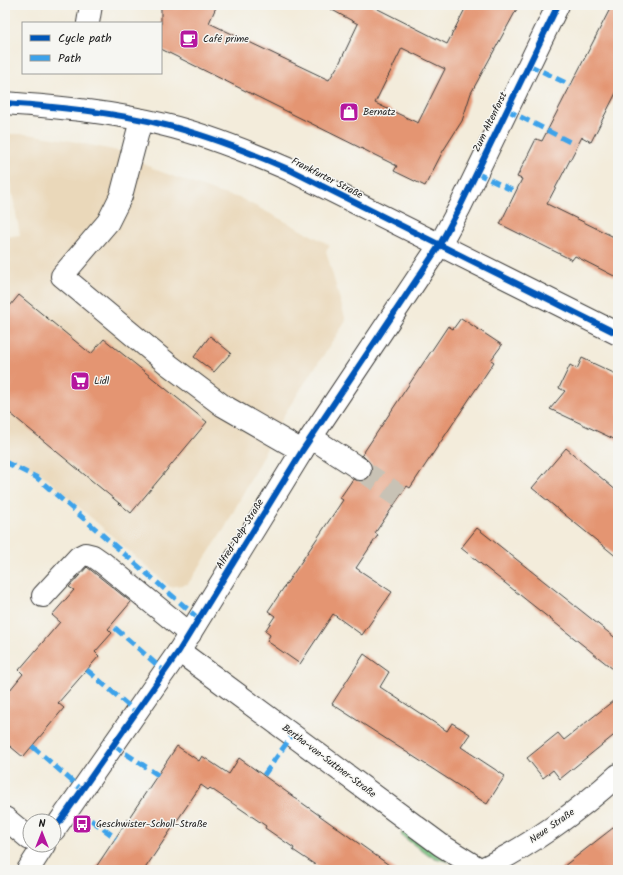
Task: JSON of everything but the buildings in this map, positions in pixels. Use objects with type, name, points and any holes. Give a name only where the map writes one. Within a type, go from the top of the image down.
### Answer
[{"type":"street","points":[[88,22],[91,5]]},
{"type":"street","name":"Zum Altenforst","points":[[439,246],[460,207],[558,5]]},
{"type":"street","name":"Frankfurter Straße","points":[[5,103],[73,109],[141,120],[195,134],[271,162],[618,334]]},
{"type":"street","points":[[141,120],[121,196],[108,222],[62,276],[169,365],[222,405],[360,469]]},
{"type":"street","name":"Alfred-Delp-Straße","points":[[62,813],[184,642],[307,444],[439,246]]},
{"type":"street","name":"Bertha-von-Suttner-Straße","points":[[43,596],[79,557],[85,554],[93,556],[103,563],[184,642],[441,844],[480,870]]},
{"type":"street","name":"Neue Straße","points":[[480,870],[502,860],[525,845],[587,801],[618,775]]},
{"type":"street","points":[[5,818],[22,829]]},
{"type":"street","name":"Alfred-Delp-Straße","points":[[28,870],[36,853]]},
{"type":"shaded area","points":[[5,134],[27,134],[72,141],[122,152],[156,170],[219,193],[240,198],[330,245],[326,251],[346,321],[285,413],[225,528],[188,584],[170,587],[37,470],[5,455],[5,237],[20,235],[5,154]]},
{"type":"green space","points":[[404,829],[449,862],[429,856],[401,835]]},
{"type":"tunnel","points":[[360,469],[400,496]]},
{"type":"marked path","points":[[529,65],[570,85]]},
{"type":"marked path","points":[[507,110],[574,144]]},
{"type":"marked path","points":[[476,173],[516,192]]},
{"type":"marked path","points":[[5,462],[36,477],[199,619]]},
{"type":"marked path","points":[[115,628],[164,671]]},
{"type":"marked path","points":[[87,670],[136,712]]},
{"type":"marked path","points":[[264,775],[293,734]]},
{"type":"marked path","points":[[113,745],[158,775]]},
{"type":"marked path","points":[[32,746],[81,789]]},
{"type":"marked path","points":[[91,820],[116,838]]},
{"type":"cycle path","points":[[62,819],[179,651],[302,451],[439,246],[460,207],[558,5]]},
{"type":"cycle path","points":[[5,103],[65,108],[145,120],[181,129],[228,144],[288,169],[618,334]]},
{"type":"place","name":"Café prime","points":[[189,39]]},
{"type":"place","name":"Bernatz","points":[[349,112]]},
{"type":"place","name":"Lidl","points":[[80,381]]},
{"type":"place","name":"Geschwister-Scholl-Straße","points":[[82,824]]}]
